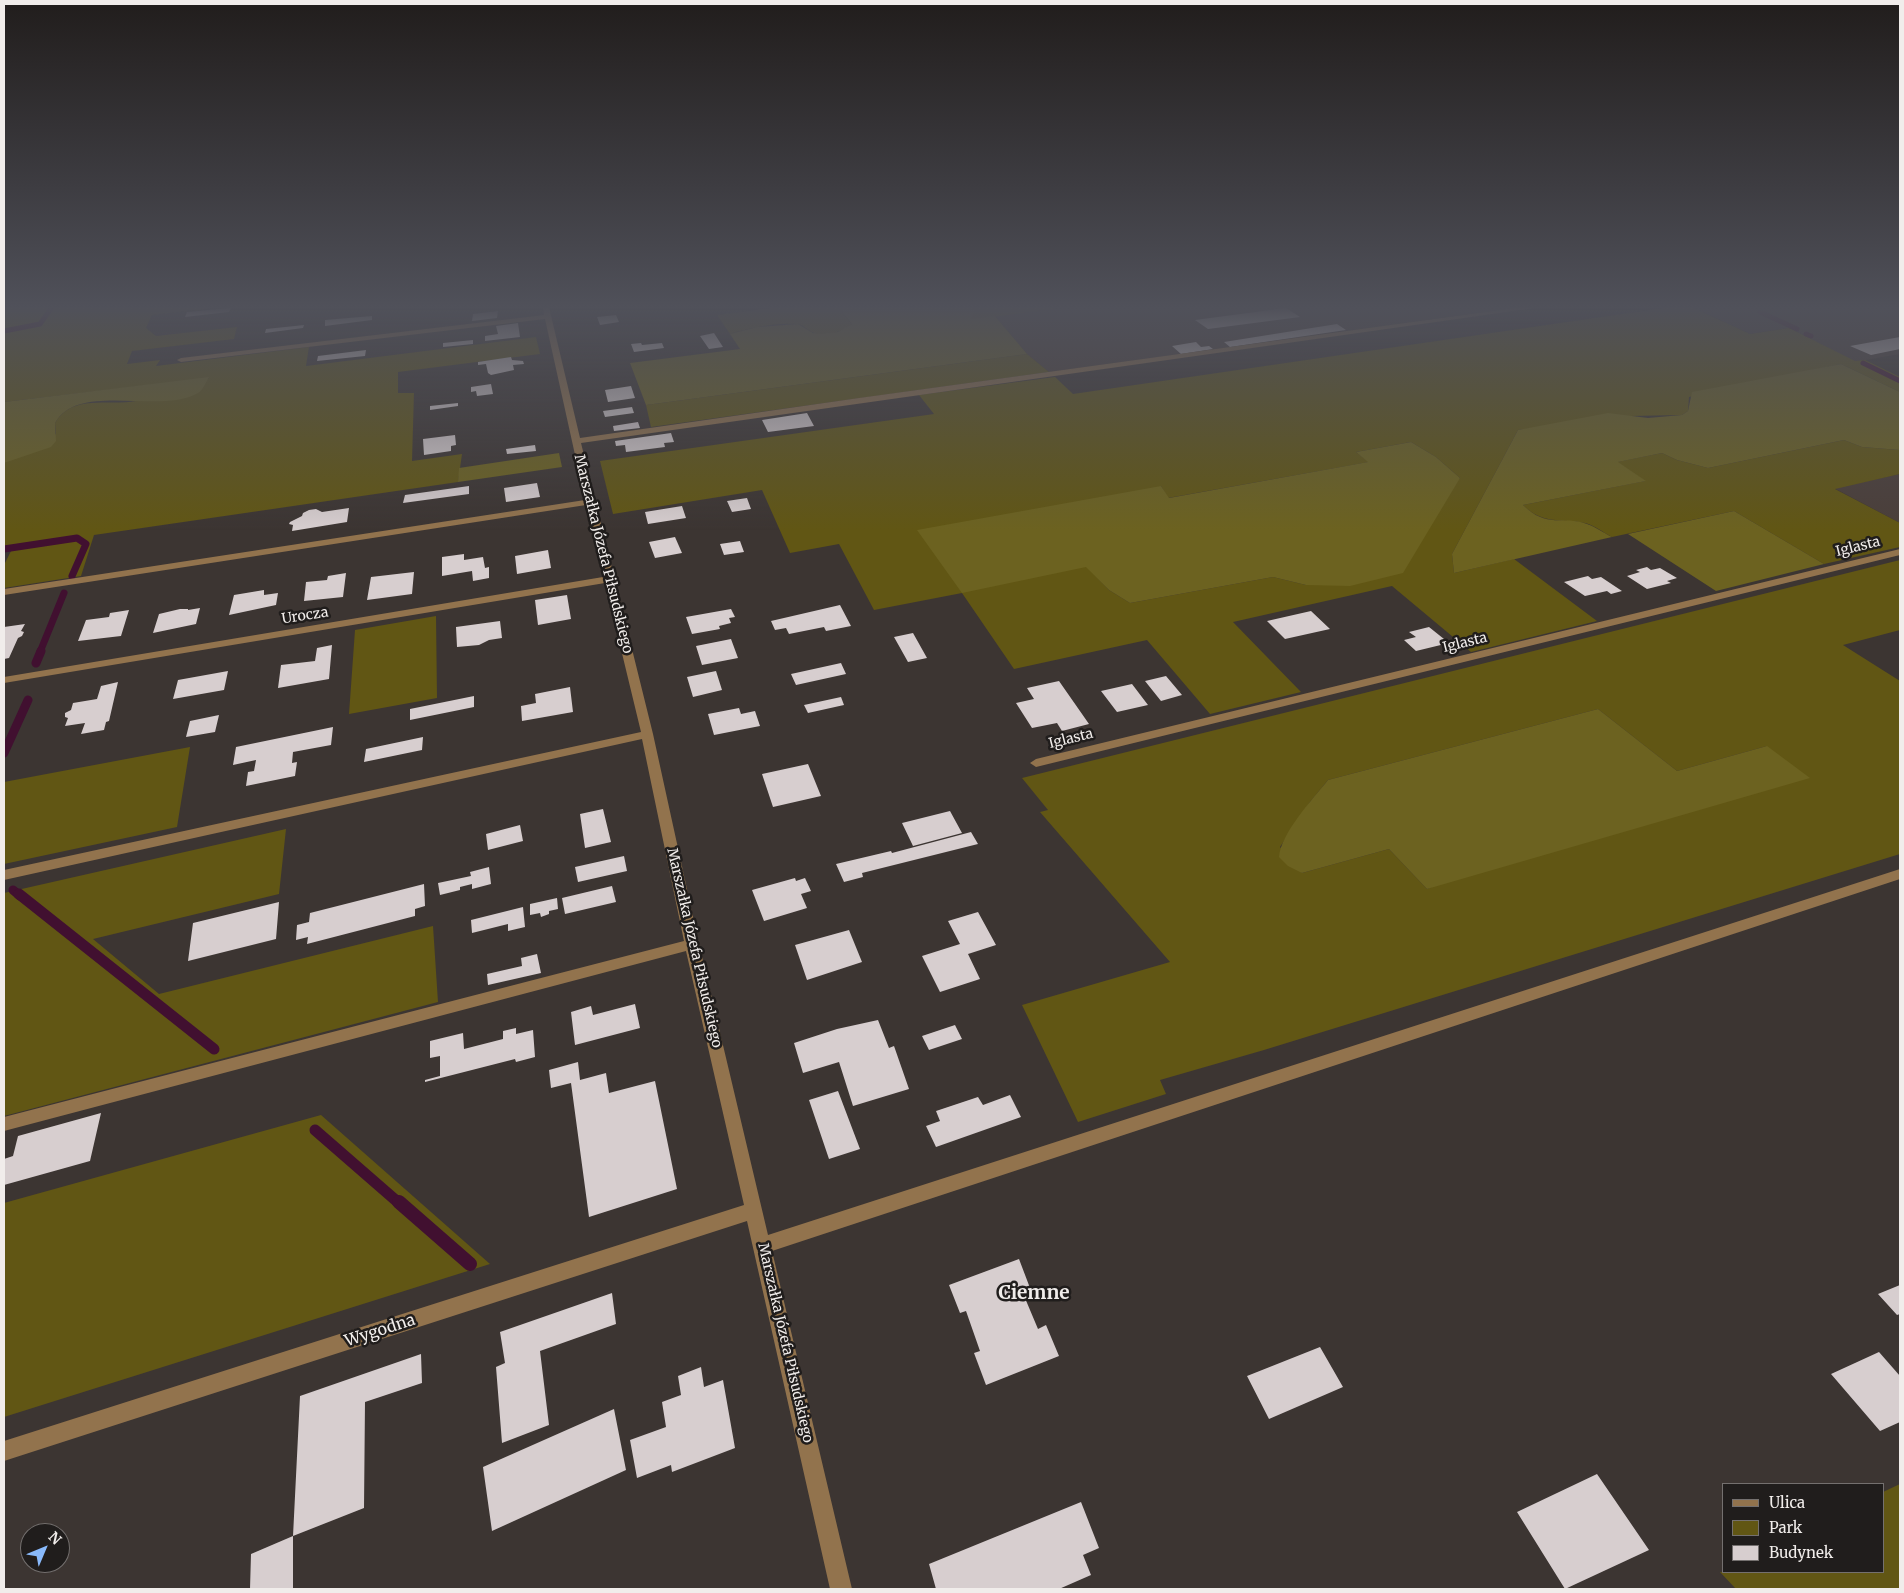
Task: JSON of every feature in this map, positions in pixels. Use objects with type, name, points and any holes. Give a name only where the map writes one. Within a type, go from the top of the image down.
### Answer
[{"type":"street","name":"Marszałka Józefa Piłsudskiego","points":[[563,381],[647,734],[692,944],[755,1210],[841,1589]]},
{"type":"street","points":[[576,441],[997,381]]},
{"type":"street","points":[[4,592],[590,502]]},
{"type":"street","name":"Iglasta","points":[[1036,763],[1900,552]]},
{"type":"street","name":"Urocza","points":[[4,680],[610,580]]},
{"type":"street","points":[[4,875],[647,734]]},
{"type":"street","points":[[763,1245],[1900,874]]},
{"type":"street","points":[[4,1124],[692,944]]},
{"type":"street","name":"Wygodna","points":[[4,1451],[755,1210]]},
{"type":"shaded area","points":[[173,381],[207,381],[200,392],[182,399],[163,401],[101,401],[82,404],[66,411],[55,423],[56,441],[51,447],[4,463],[4,402]]},
{"type":"shaded area","points":[[637,381],[823,381],[646,405]]},
{"type":"shaded area","points":[[1749,381],[1878,381],[1900,392],[1900,450],[1862,447],[1844,440],[1708,468],[1677,460],[1662,453],[1618,462],[1646,481],[1523,505],[1540,517],[1587,524],[1612,537],[1454,573],[1452,554],[1518,430],[1608,413],[1648,418],[1682,415],[1688,411],[1692,392]]},
{"type":"shaded area","points":[[1411,442],[1436,457],[1460,478],[1403,573],[1350,586],[1306,585],[1273,577],[1130,603],[1109,590],[1086,567],[962,593],[917,530],[1161,486],[1169,498],[1368,462],[1356,452]]},
{"type":"shaded area","points":[[559,453],[562,467],[458,482],[459,468]]},
{"type":"shaded area","points":[[1900,474],[1900,523],[1834,488]]},
{"type":"shaded area","points":[[1734,511],[1824,564],[1716,591],[1628,534]]},
{"type":"shaded area","points":[[1598,709],[1677,771],[1767,746],[1810,778],[1427,889],[1389,849],[1302,873],[1288,866],[1279,857],[1291,827],[1328,780]]},
{"type":"green space","points":[[4,381],[180,381],[4,402]]},
{"type":"green space","points":[[199,381],[398,381],[398,393],[414,393],[412,461],[462,454],[458,482],[94,535],[81,576],[4,588],[4,565],[11,551],[4,551],[4,463],[56,434],[55,423],[62,414],[71,408],[91,403],[136,401]]},
{"type":"green space","points":[[823,381],[981,381],[651,427],[646,405]]},
{"type":"green space","points":[[1022,381],[1060,381],[1073,394],[1160,381],[1761,381],[1689,397],[1688,411],[1682,415],[1631,416],[1518,430],[1452,554],[1454,573],[1514,559],[1597,621],[1471,652],[1392,586],[1233,622],[1301,692],[1210,714],[1147,640],[1014,669],[962,593],[874,610],[839,544],[790,553],[762,490],[613,514],[600,461],[934,414],[919,395]],"holes":[[[1411,442],[1436,457],[1460,478],[1306,585],[1273,577],[1130,603],[1109,590],[1087,567],[1161,486],[1168,498],[1369,462],[1356,452]]]},
{"type":"green space","points":[[1878,381],[1900,381],[1900,392]]},
{"type":"green space","points":[[1844,440],[1862,447],[1900,450],[1900,474],[1835,489],[1900,523],[1900,547],[1824,564],[1734,511],[1612,537],[1585,523],[1552,520],[1538,516],[1523,505],[1645,481],[1617,462],[1662,453],[1677,460],[1708,468]]},
{"type":"green space","points":[[1900,560],[1900,630],[1843,645],[1900,681],[1900,854],[1264,1050],[1160,1080],[1166,1094],[1078,1122],[1022,1005],[1170,962],[1040,812],[1048,810],[1022,778]],"holes":[[[1598,709],[1677,771],[1767,746],[1427,889],[1389,849],[1302,873],[1280,847],[1310,802],[1328,780]]]},
{"type":"green space","points":[[436,616],[437,698],[349,714],[355,630]]},
{"type":"green space","points":[[190,747],[177,827],[4,864],[4,782]]},
{"type":"green space","points":[[286,829],[279,894],[93,939],[159,994],[433,926],[438,1002],[4,1116],[4,893]]},
{"type":"green space","points":[[321,1115],[490,1264],[4,1417],[4,1203]]},
{"type":"green space","points":[[1900,1484],[1900,1589],[1736,1589],[1720,1572],[1884,1573],[1884,1492]]},
{"type":"building","points":[[491,384],[493,394],[477,396],[476,391],[471,392],[471,387]]},
{"type":"building","points":[[631,386],[635,398],[608,402],[605,390]]},
{"type":"building","points":[[458,403],[458,406],[430,410],[430,406]]},
{"type":"building","points":[[632,407],[634,413],[605,417],[603,411]]},
{"type":"building","points":[[807,413],[814,426],[768,432],[762,420]]},
{"type":"building","points":[[638,422],[640,428],[614,431],[613,426]]},
{"type":"building","points":[[671,433],[674,442],[664,443],[665,447],[626,452],[625,445],[616,446],[615,441]]},
{"type":"building","points":[[455,435],[456,445],[451,446],[451,451],[424,455],[423,439]]},
{"type":"building","points":[[535,445],[536,451],[507,454],[506,449]]},
{"type":"building","points":[[537,483],[540,497],[506,502],[504,488]]},
{"type":"building","points":[[469,486],[469,494],[403,503],[405,495]]},
{"type":"building","points":[[747,498],[751,509],[732,512],[727,501]]},
{"type":"building","points":[[682,506],[686,518],[648,524],[645,512]]},
{"type":"building","points":[[349,508],[347,522],[292,531],[293,525],[289,524],[309,510],[316,509],[322,512]]},
{"type":"building","points":[[675,537],[682,553],[655,558],[649,542]]},
{"type":"building","points":[[740,541],[744,552],[724,555],[720,544]]},
{"type":"building","points":[[548,550],[551,568],[517,574],[515,556]]},
{"type":"building","points":[[464,554],[464,560],[483,557],[485,568],[489,567],[489,578],[473,581],[472,571],[442,576],[442,557]]},
{"type":"building","points":[[1647,567],[1651,570],[1660,568],[1677,578],[1667,581],[1671,583],[1647,589],[1627,576],[1640,572],[1636,570]]},
{"type":"building","points":[[414,572],[412,594],[367,600],[371,577]]},
{"type":"building","points":[[346,573],[343,597],[304,601],[306,582],[327,580],[328,576]]},
{"type":"building","points":[[1588,576],[1592,579],[1601,577],[1622,591],[1611,594],[1607,591],[1585,596],[1564,582]]},
{"type":"building","points":[[264,590],[264,595],[278,593],[276,605],[229,615],[234,595]]},
{"type":"building","points":[[567,595],[571,619],[538,625],[535,600]]},
{"type":"building","points":[[840,605],[851,626],[826,631],[824,627],[789,634],[786,628],[775,630],[771,621]]},
{"type":"building","points":[[200,608],[196,624],[153,633],[159,614],[180,609]]},
{"type":"building","points":[[731,609],[735,617],[729,618],[731,623],[719,626],[720,629],[692,634],[686,617]]},
{"type":"building","points":[[129,610],[121,636],[78,641],[86,620],[109,617],[110,613]]},
{"type":"building","points":[[1311,611],[1330,629],[1285,639],[1267,621]]},
{"type":"building","points":[[500,621],[502,638],[489,640],[479,645],[457,647],[456,627]]},
{"type":"building","points":[[25,624],[21,631],[24,632],[18,638],[9,658],[4,659],[4,627]]},
{"type":"building","points":[[1429,627],[1449,643],[1416,651],[1404,640],[1416,637],[1409,632]]},
{"type":"building","points":[[913,633],[927,658],[908,662],[894,637]]},
{"type":"building","points":[[731,639],[738,658],[702,665],[696,646]]},
{"type":"building","points":[[332,645],[329,679],[278,688],[281,665],[315,661],[317,648]]},
{"type":"building","points":[[841,663],[846,674],[796,685],[791,674]]},
{"type":"building","points":[[228,671],[224,690],[173,699],[178,680]]},
{"type":"building","points":[[716,671],[722,690],[693,697],[687,677]]},
{"type":"building","points":[[1166,676],[1182,695],[1161,701],[1145,681]]},
{"type":"building","points":[[1059,681],[1089,724],[1062,731],[1057,723],[1032,728],[1016,703],[1034,699],[1027,688]]},
{"type":"building","points":[[118,682],[109,721],[106,722],[104,730],[81,734],[85,723],[65,726],[68,718],[65,717],[65,713],[71,710],[73,703],[97,699],[101,686]]},
{"type":"building","points":[[1132,684],[1148,705],[1117,712],[1101,691]]},
{"type":"building","points":[[570,687],[573,712],[522,721],[521,706],[536,703],[535,694]]},
{"type":"building","points":[[474,696],[474,707],[410,720],[410,709]]},
{"type":"building","points":[[841,697],[844,705],[808,713],[804,705]]},
{"type":"building","points":[[739,708],[741,714],[755,711],[760,726],[714,735],[708,714]]},
{"type":"building","points":[[219,715],[215,732],[186,737],[190,721]]},
{"type":"building","points":[[333,727],[331,745],[293,752],[292,763],[297,762],[295,776],[246,786],[248,772],[254,771],[256,760],[233,765],[236,747]]},
{"type":"building","points":[[423,737],[422,750],[364,762],[366,749]]},
{"type":"building","points":[[808,764],[821,796],[773,807],[762,774]]},
{"type":"building","points":[[603,809],[611,842],[585,848],[580,814]]},
{"type":"building","points":[[950,811],[962,833],[913,846],[902,823]]},
{"type":"building","points":[[520,825],[523,841],[488,850],[486,834]]},
{"type":"building","points":[[971,832],[978,844],[862,873],[863,877],[844,882],[836,864],[891,851],[892,853]]},
{"type":"building","points":[[624,856],[627,871],[578,882],[575,867]]},
{"type":"building","points":[[489,867],[491,884],[472,889],[472,884],[460,887],[460,890],[440,895],[438,883],[471,876],[470,872]]},
{"type":"building","points":[[795,878],[796,881],[805,878],[811,891],[801,894],[807,908],[764,921],[752,890]]},
{"type":"building","points":[[424,884],[425,906],[415,909],[415,916],[307,944],[308,937],[296,940],[297,925],[309,922],[310,913]]},
{"type":"building","points":[[612,886],[616,902],[565,914],[562,898]]},
{"type":"building","points":[[557,898],[558,909],[549,911],[549,914],[541,917],[540,913],[530,915],[530,904]]},
{"type":"building","points":[[279,902],[276,939],[188,961],[193,923]]},
{"type":"building","points":[[523,907],[525,927],[508,931],[508,924],[472,933],[471,920]]},
{"type":"building","points":[[978,912],[996,945],[968,954],[980,979],[940,992],[922,956],[960,944],[948,921]]},
{"type":"building","points":[[849,930],[862,962],[807,980],[795,945]]},
{"type":"building","points":[[537,954],[541,973],[488,985],[487,974],[522,966],[521,958]]},
{"type":"building","points":[[635,1004],[640,1028],[575,1045],[571,1012],[591,1006],[593,1015]]},
{"type":"building","points":[[878,1020],[889,1048],[894,1046],[909,1089],[853,1106],[839,1062],[803,1073],[794,1043],[837,1029]]},
{"type":"building","points":[[955,1025],[962,1039],[929,1050],[922,1036]]},
{"type":"building","points":[[516,1028],[516,1034],[533,1030],[535,1057],[516,1062],[515,1059],[425,1082],[425,1080],[440,1076],[440,1056],[430,1058],[430,1041],[463,1033],[464,1049],[503,1039],[503,1031]]},
{"type":"building","points":[[578,1062],[580,1080],[606,1073],[609,1093],[655,1081],[677,1189],[589,1217],[571,1083],[551,1088],[549,1070]]},
{"type":"building","points":[[838,1091],[860,1149],[829,1159],[809,1100]]},
{"type":"building","points":[[1010,1095],[1021,1117],[936,1147],[926,1126],[940,1121],[936,1111],[978,1097],[983,1105]]},
{"type":"building","points":[[101,1113],[90,1161],[4,1185],[4,1159],[13,1156],[18,1136]]},
{"type":"building","points":[[1019,1259],[1030,1288],[1022,1291],[1038,1329],[1046,1325],[1059,1356],[986,1385],[974,1353],[980,1351],[966,1311],[960,1313],[949,1285]]},
{"type":"building","points":[[1900,1285],[1900,1314],[1897,1315],[1878,1294]]},
{"type":"building","points":[[612,1293],[616,1324],[540,1351],[549,1425],[502,1443],[496,1367],[505,1363],[500,1332]]},
{"type":"building","points":[[1320,1347],[1343,1387],[1269,1419],[1247,1376]]},
{"type":"building","points":[[1879,1352],[1900,1376],[1900,1422],[1880,1431],[1831,1374]]},
{"type":"building","points":[[421,1354],[422,1383],[365,1402],[364,1508],[293,1536],[300,1396]]},
{"type":"building","points":[[701,1367],[704,1387],[723,1380],[735,1448],[672,1472],[671,1465],[637,1478],[630,1440],[666,1427],[662,1402],[681,1395],[678,1376]]},
{"type":"building","points":[[614,1409],[626,1470],[492,1531],[483,1467]]},
{"type":"building","points":[[1597,1474],[1649,1550],[1565,1589],[1517,1512]]},
{"type":"building","points":[[1081,1502],[1099,1548],[1083,1555],[1091,1575],[1059,1589],[936,1589],[929,1564]]},
{"type":"building","points":[[293,1536],[293,1589],[250,1589],[251,1554]]},
{"type":"waterway","points":[[4,549],[77,538],[86,544],[72,576]]},
{"type":"waterway","points":[[40,652],[64,593]]},
{"type":"waterway","points":[[36,663],[41,651]]},
{"type":"waterway","points":[[4,753],[28,700]]},
{"type":"waterway","points":[[13,890],[20,896]]},
{"type":"waterway","points":[[19,894],[214,1049]]},
{"type":"waterway","points":[[315,1130],[400,1204]]},
{"type":"waterway","points":[[399,1202],[470,1264]]},
{"type":"district","name":"Ciemne","points":[[1034,1294]]}]
